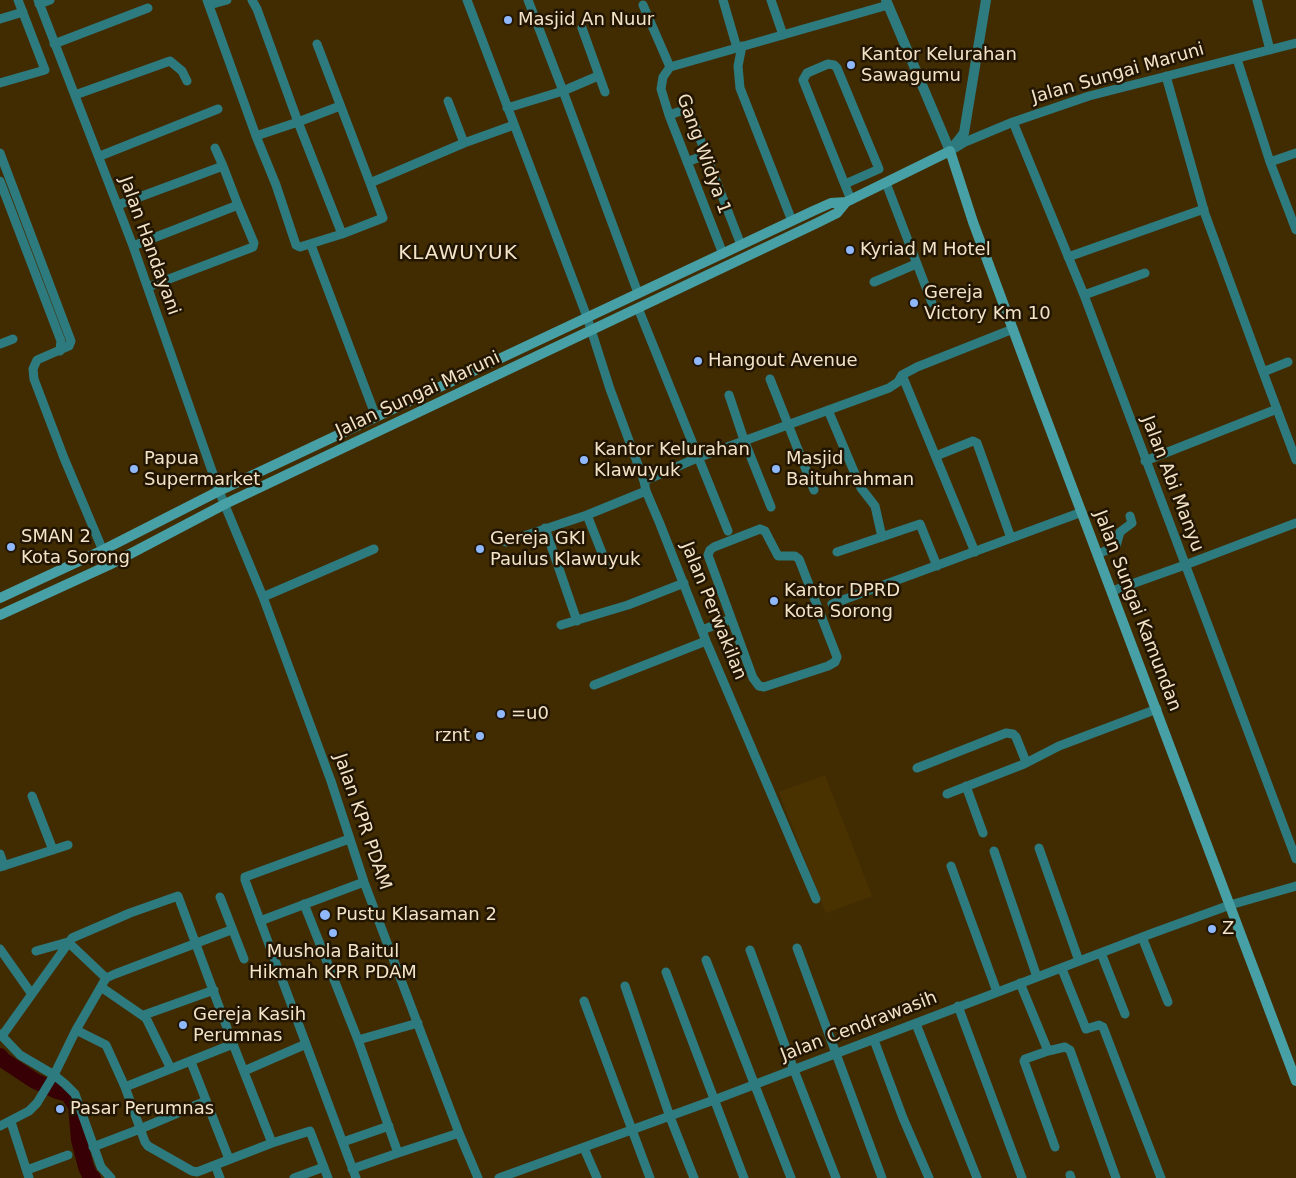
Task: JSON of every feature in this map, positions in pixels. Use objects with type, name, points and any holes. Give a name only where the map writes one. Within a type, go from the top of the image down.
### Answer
[{"type":"main road","name":"Jalan Sungai Maruni","points":[[0,598],[103,550],[219,491],[638,293],[831,203],[848,201],[950,151]]},
{"type":"main road","name":"Jalan Sungai Kamundan","points":[[950,151],[973,222],[1296,1081]]},
{"type":"main road","name":"Jalan Sungai Maruni","points":[[0,615],[109,565],[225,504],[817,223],[837,212],[848,201]]},
{"type":"street","points":[[0,84],[44,70],[18,0]]},
{"type":"street","points":[[38,2],[50,0]]},
{"type":"street","points":[[227,0],[208,3],[256,136],[276,185],[296,245],[300,247],[342,234],[383,218],[317,44]]},
{"type":"street","points":[[252,0],[342,234]]},
{"type":"street","name":"Jalan Perwakilan","points":[[467,0],[587,317],[646,491],[706,641],[816,899]]},
{"type":"street","points":[[528,0],[638,293]]},
{"type":"street","points":[[723,0],[740,47],[738,66],[740,88],[758,139],[792,221]]},
{"type":"street","points":[[771,0],[783,35]]},
{"type":"street","points":[[867,0],[871,10]]},
{"type":"street","points":[[643,5],[670,67],[871,10],[887,2],[950,151],[960,140],[966,126],[986,0]]},
{"type":"street","points":[[1257,0],[1270,50]]},
{"type":"street","name":"Jalan Handayani","points":[[38,2],[134,246],[225,504]]},
{"type":"street","points":[[54,44],[148,8]]},
{"type":"street","points":[[0,19],[22,12]]},
{"type":"street","points":[[582,28],[605,92]]},
{"type":"street","name":"Jalan Sungai Maruni","points":[[950,151],[1013,122],[1089,96],[1296,43]]},
{"type":"street","points":[[1237,59],[1270,162],[1296,230]]},
{"type":"street","points":[[75,95],[170,61],[182,71],[187,81]]},
{"type":"street","points":[[845,184],[879,170],[837,68],[834,65],[828,64],[807,73],[803,80],[845,184],[848,201]]},
{"type":"street","name":"Gang Widya 1","points":[[670,67],[664,74],[661,85],[669,115],[723,254]]},
{"type":"street","points":[[507,108],[563,90],[598,76]]},
{"type":"street","points":[[1166,76],[1204,209],[1262,372],[1278,409],[1296,460]]},
{"type":"street","points":[[448,101],[464,143]]},
{"type":"street","points":[[256,136],[340,106]]},
{"type":"street","points":[[100,156],[218,110]]},
{"type":"street","points":[[669,115],[684,110],[689,112],[741,245]]},
{"type":"street","name":"Jalan Abi Manyu","points":[[1013,122],[1084,295],[1296,859]]},
{"type":"street","points":[[370,183],[464,143],[514,125]]},
{"type":"street","points":[[148,287],[253,246],[254,243],[215,148]]},
{"type":"street","points":[[0,152],[71,343],[69,346],[37,360],[34,365],[34,375],[55,434],[109,565]]},
{"type":"street","points":[[1270,162],[1296,153]]},
{"type":"street","points":[[687,162],[705,155]]},
{"type":"street","points":[[118,205],[223,166]]},
{"type":"street","points":[[0,181],[61,341],[60,350]]},
{"type":"street","points":[[886,183],[932,303]]},
{"type":"street","points":[[134,246],[238,205]]},
{"type":"street","points":[[1068,258],[1204,209]]},
{"type":"street","points":[[311,244],[376,417]]},
{"type":"street","points":[[874,282],[916,264]]},
{"type":"street","points":[[1084,295],[1145,273]]},
{"type":"street","points":[[638,308],[728,530]]},
{"type":"street","points":[[644,481],[744,440],[889,388],[898,382],[902,375],[917,367],[1013,329]]},
{"type":"street","points":[[0,344],[14,339]]},
{"type":"street","points":[[1262,372],[1288,362]]},
{"type":"street","points":[[902,375],[975,552]]},
{"type":"street","points":[[770,379],[787,426],[814,490]]},
{"type":"street","points":[[729,395],[744,440],[771,507]]},
{"type":"street","points":[[1145,461],[1278,409]]},
{"type":"street","points":[[828,410],[861,488],[875,506],[882,537]]},
{"type":"street","points":[[936,456],[973,441],[977,443],[1011,538]]},
{"type":"street","points":[[506,542],[587,516],[646,491]]},
{"type":"street","name":"Jalan KPR PDAM","points":[[225,504],[263,597],[331,781],[364,882],[459,1133],[478,1178]]},
{"type":"street","points":[[832,604],[1082,512]]},
{"type":"street","points":[[587,516],[606,563]]},
{"type":"street","points":[[1098,554],[1116,546],[1120,532],[1132,523],[1130,516]]},
{"type":"street","points":[[1112,591],[1296,523]]},
{"type":"street","points":[[837,552],[922,524],[937,566]]},
{"type":"street","points":[[545,528],[577,620]]},
{"type":"street","points":[[763,529],[778,556],[795,556],[800,559],[835,651],[836,660],[828,666],[766,686],[759,686],[753,678],[731,619],[708,553],[714,547],[763,529]]},
{"type":"street","points":[[263,597],[374,549]]},
{"type":"street","points":[[561,625],[628,605],[684,583]]},
{"type":"street","points":[[702,630],[731,619]]},
{"type":"street","points":[[594,685],[706,641]]},
{"type":"street","points":[[947,794],[1008,771],[1059,746],[1157,709]]},
{"type":"street","points":[[917,768],[1006,734],[1016,737],[1026,762]]},
{"type":"street","points":[[966,786],[983,833]]},
{"type":"street","points":[[32,796],[53,850]]},
{"type":"street","points":[[349,839],[247,875],[245,880],[356,1178]]},
{"type":"street","points":[[0,854],[2,867],[68,845]]},
{"type":"street","points":[[1039,848],[1079,961]]},
{"type":"street","points":[[994,851],[1037,976]]},
{"type":"street","points":[[951,866],[997,992]]},
{"type":"street","points":[[260,921],[364,882]]},
{"type":"street","name":"Jalan Cendrawasih","points":[[499,1178],[714,1100],[1142,937],[1230,905],[1296,886]]},
{"type":"street","points":[[111,1178],[102,1169],[76,1097],[71,1089],[20,1055],[1,1035],[68,942],[75,936],[130,913],[178,896],[272,1142]]},
{"type":"street","points":[[220,897],[231,930],[244,959]]},
{"type":"street","points":[[304,904],[358,1040],[398,1153]]},
{"type":"street","points":[[0,1126],[11,1122],[29,1111],[37,1103],[106,978],[231,930]]},
{"type":"street","points":[[1142,937],[1168,1002]]},
{"type":"street","points":[[36,950],[68,942]]},
{"type":"street","points":[[68,942],[106,978]]},
{"type":"street","points":[[0,948],[31,993]]},
{"type":"street","points":[[797,948],[882,1178]]},
{"type":"street","points":[[750,950],[836,1178]]},
{"type":"street","points":[[1101,953],[1125,1014]]},
{"type":"street","points":[[706,960],[791,1178]]},
{"type":"street","points":[[1062,969],[1086,1029],[1103,1027],[1161,1178]]},
{"type":"street","points":[[666,972],[744,1178]]},
{"type":"street","points":[[1020,983],[1048,1051]]},
{"type":"street","points":[[625,986],[670,1116],[694,1178]]},
{"type":"street","points":[[101,987],[144,1016],[171,1069]]},
{"type":"street","points":[[144,1016],[214,990]]},
{"type":"street","points":[[584,1001],[650,1178]]},
{"type":"street","points":[[958,1006],[1022,1178]]},
{"type":"street","points":[[358,1040],[418,1023]]},
{"type":"street","points":[[916,1024],[977,1178]]},
{"type":"street","points":[[76,1030],[106,1044],[125,1087],[145,1142],[152,1150],[187,1174],[198,1172],[272,1142],[310,1131],[328,1178]]},
{"type":"street","points":[[874,1040],[929,1178]]},
{"type":"street","points":[[125,1087],[233,1044]]},
{"type":"street","points":[[244,1071],[306,1044]]},
{"type":"street","points":[[1055,1147],[1024,1061],[1048,1051],[1065,1047],[1070,1050],[1116,1178]]},
{"type":"street","points":[[191,1062],[229,1159]]},
{"type":"street","points":[[93,1147],[206,1101]]},
{"type":"street","points":[[11,1122],[28,1174],[68,1156]]},
{"type":"street","points":[[342,1142],[389,1126]]},
{"type":"street","points":[[352,1169],[459,1133]]},
{"type":"street","points":[[584,1148],[598,1178]]},
{"type":"street","points":[[215,1165],[220,1178]]},
{"type":"street","points":[[294,1178],[324,1167]]},
{"type":"shaded area","points":[[825,775],[872,896],[826,913],[779,792]]},
{"type":"waterway","points":[[0,1056],[3,1060],[35,1081],[68,1094],[76,1106],[79,1140],[86,1167],[93,1178]]},
{"type":"place","name":"Masjid An Nuur","points":[[508,20]]},
{"type":"place","name":"Kantor Kelurahan Sawagumu","points":[[851,65]]},
{"type":"place","name":"Kyriad M Hotel","points":[[850,250]]},
{"type":"place","name":"Gereja Victory Km 10","points":[[914,303]]},
{"type":"place","name":"Hangout Avenue","points":[[698,361]]},
{"type":"place","name":"Kantor Kelurahan Klawuyuk","points":[[584,460]]},
{"type":"place","name":"Papua Supermarket","points":[[134,469]]},
{"type":"place","name":"Masjid Baituhrahman","points":[[776,469]]},
{"type":"place","name":"SMAN 2 Kota Sorong","points":[[11,547]]},
{"type":"place","name":"Gereja GKI Paulus Klawuyuk","points":[[480,549]]},
{"type":"place","name":"Kantor DPRD Kota Sorong","points":[[774,601]]},
{"type":"place","name":"=u0","points":[[501,714]]},
{"type":"place","name":"rznt","points":[[480,736]]},
{"type":"place","name":"Pustu Klasaman 2","points":[[325,915]]},
{"type":"place","name":"Z","points":[[1212,929]]},
{"type":"place","name":"Mushola Baitul Hikmah KPR PDAM","points":[[333,933]]},
{"type":"place","name":"Gereja Kasih Perumnas","points":[[183,1025]]},
{"type":"place","name":"Pasar Perumnas","points":[[60,1109]]},
{"type":"district","name":"KLAWUYUK","points":[[458,254]]}]
